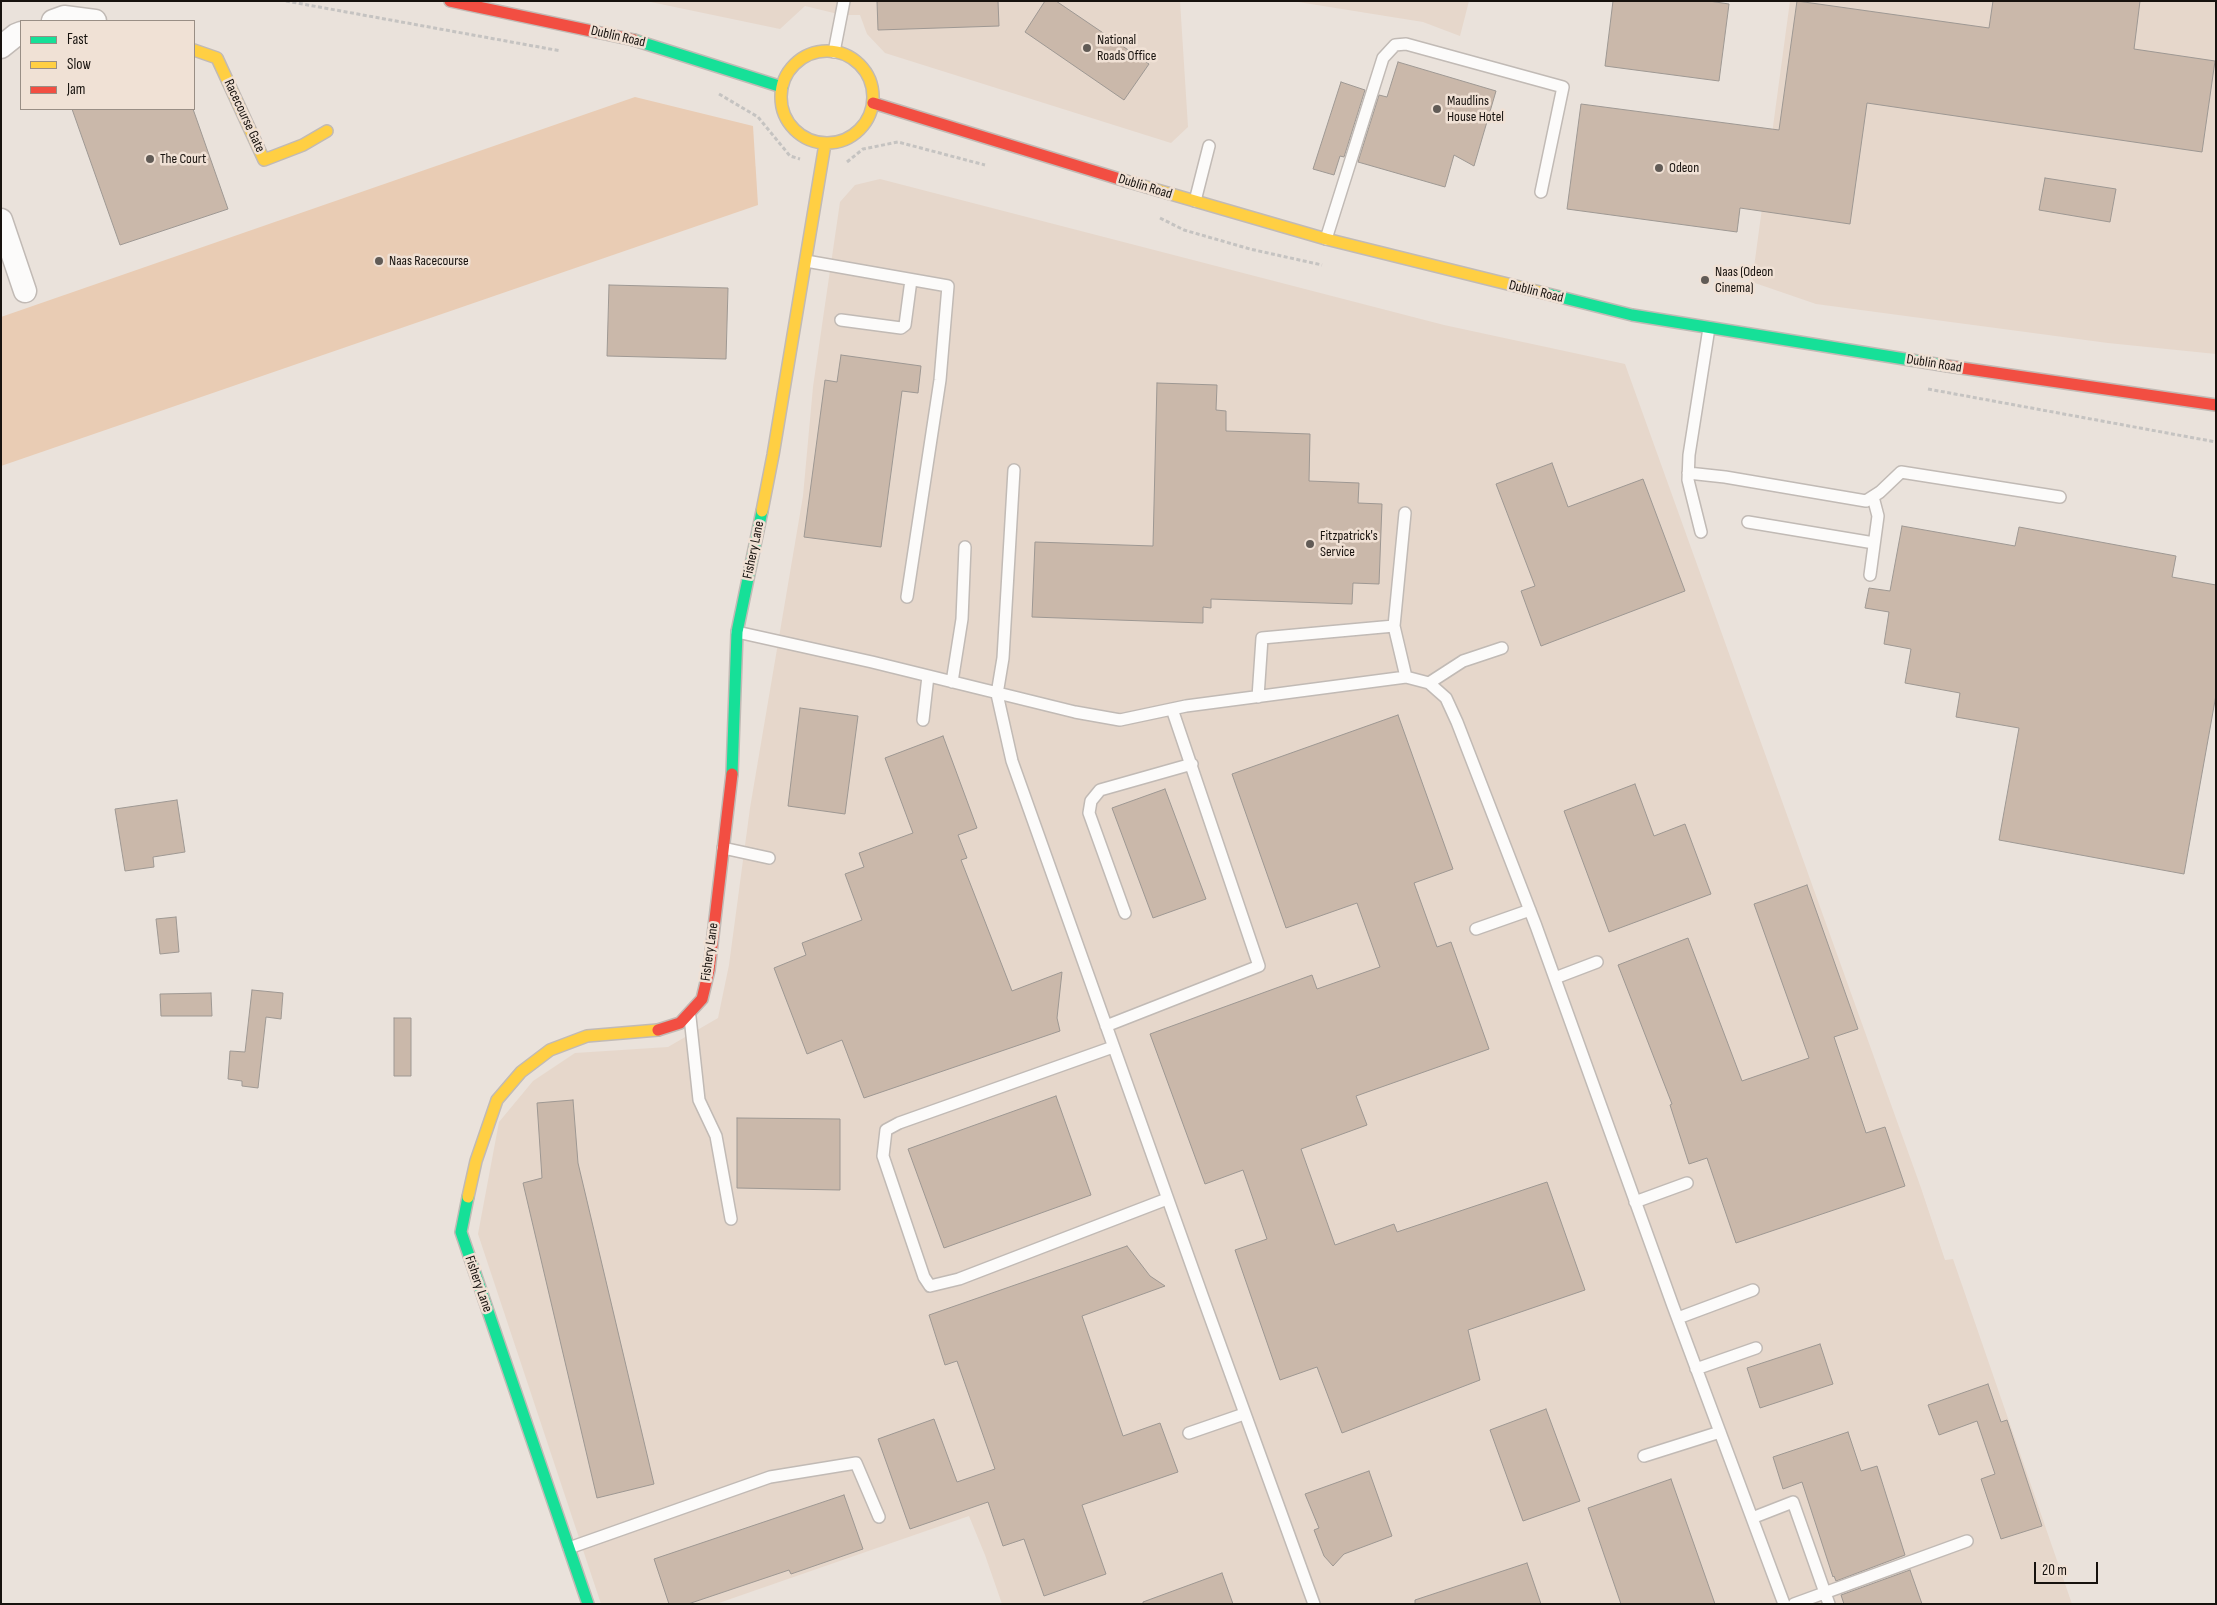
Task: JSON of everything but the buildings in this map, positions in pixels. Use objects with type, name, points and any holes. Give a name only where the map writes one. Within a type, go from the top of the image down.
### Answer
[{"type":"main road","name":"Dublin Road","points":[[450,1],[641,41],[782,87]]},
{"type":"main road","name":"Racecourse Gate","points":[[195,50],[216,58],[264,160],[303,145],[327,131]]},
{"type":"main road","points":[[817,52],[834,52],[852,59],[866,72],[872,84],[873,103],[868,120],[858,132],[845,140],[825,144],[810,140],[795,130],[783,111],[781,100],[782,87],[787,74],[799,60],[817,52]]},
{"type":"main road","name":"Dublin Road","points":[[873,103],[1326,239],[1632,315],[2031,379],[2216,405]]},
{"type":"main road","name":"Fishery Lane","points":[[588,1604],[461,1232],[476,1160],[498,1100],[521,1072],[550,1050],[587,1036],[664,1029],[680,1023],[702,999],[709,970],[734,755],[737,632],[774,455],[825,144]]},
{"type":"street","points":[[56,20],[64,17],[87,20]]},
{"type":"street","points":[[1,220],[25,291]]},
{"type":"lane","points":[[834,52],[844,1]]},
{"type":"lane","points":[[1326,239],[1383,58],[1395,45],[1406,44],[1563,87],[1541,192]]},
{"type":"lane","points":[[1195,201],[1209,146]]},
{"type":"lane","points":[[806,261],[948,286],[940,380],[907,597]]},
{"type":"lane","points":[[841,320],[901,328],[905,324],[911,280]]},
{"type":"lane","points":[[1701,532],[1688,480],[1688,473],[1689,455],[1709,328]]},
{"type":"lane","points":[[1014,470],[1003,658],[998,694],[1012,761],[1244,1414],[1314,1604]]},
{"type":"lane","points":[[1688,473],[1725,477],[1866,502],[1901,472],[2060,497]]},
{"type":"lane","points":[[1870,575],[1878,516],[1873,497]]},
{"type":"lane","points":[[1404,513],[1394,626],[1406,677]]},
{"type":"lane","points":[[1748,522],[1874,543]]},
{"type":"lane","points":[[952,682],[962,619],[965,547]]},
{"type":"lane","points":[[1258,697],[1262,638],[1394,626]]},
{"type":"lane","points":[[737,632],[1075,712],[1120,720],[1172,709],[1406,677],[1429,683],[1446,698],[1530,910],[1635,1202],[1784,1604]]},
{"type":"lane","points":[[1429,683],[1463,661],[1502,648]]},
{"type":"lane","points":[[922,720],[928,676]]},
{"type":"lane","points":[[1106,1026],[1259,966],[1172,709]]},
{"type":"lane","points":[[1125,913],[1089,813],[1091,801],[1100,790],[1192,764]]},
{"type":"lane","points":[[723,848],[769,858]]},
{"type":"lane","points":[[1476,929],[1530,910]]},
{"type":"lane","points":[[1555,978],[1596,962]]},
{"type":"lane","points":[[690,1012],[699,1100],[716,1136],[731,1219]]},
{"type":"lane","points":[[1113,1047],[900,1123],[886,1130],[883,1156],[924,1277],[930,1286],[959,1279],[1168,1199]]},
{"type":"lane","points":[[1635,1202],[1687,1184]]},
{"type":"lane","points":[[1678,1318],[1753,1290]]},
{"type":"lane","points":[[1696,1368],[1756,1348]]},
{"type":"lane","points":[[1189,1433],[1244,1414]]},
{"type":"lane","points":[[1644,1456],[1720,1432]]},
{"type":"lane","points":[[568,1548],[770,1477],[856,1463],[879,1517]]},
{"type":"lane","points":[[1752,1518],[1793,1502],[1829,1604]]},
{"type":"lane","points":[[1794,1604],[1967,1541]]},
{"type":"path","points":[[286,1],[570,53]]},
{"type":"path","points":[[713,90],[758,117],[790,156],[822,165],[844,164],[863,148],[898,142],[990,167]]},
{"type":"path","points":[[1152,214],[1184,230]]},
{"type":"shaded area","points":[[646,1],[1180,1],[1188,127],[1171,143],[885,53],[867,34],[860,15],[842,15],[805,6],[780,29]]},
{"type":"shaded area","points":[[1292,1],[1469,1],[1460,36],[1423,22]]},
{"type":"shaded area","points":[[1790,1],[2216,1],[2216,354],[2108,343],[1816,304],[1752,282]]},
{"type":"shaded area","name":"Naas Racecourse","points":[[635,97],[753,126],[758,205],[1,466],[1,317]]},
{"type":"shaded area","points":[[880,179],[1444,325],[1625,364],[1921,1188],[1945,1260],[1953,1259],[2072,1604],[1002,1604],[969,1516],[716,1604],[601,1604],[478,1234],[499,1122],[533,1081],[575,1053],[668,1047],[718,1018],[729,965],[750,808],[803,496],[813,387],[840,202],[855,185]]},
{"type":"traffic: fast","points":[[634,40],[782,87]]},
{"type":"traffic: fast","points":[[1544,293],[1632,315],[1948,366]]},
{"type":"traffic: fast","points":[[732,774],[737,632],[762,511]]},
{"type":"traffic: fast","points":[[468,1197],[461,1232],[588,1604]]},
{"type":"traffic: slow","points":[[195,50],[217,58],[264,160],[303,145],[327,131]]},
{"type":"traffic: slow","points":[[827,51],[845,54],[860,64],[870,79],[873,97],[870,115],[860,130],[845,140],[827,143],[809,140],[794,130],[784,115],[781,97],[784,79],[794,64],[809,54],[827,51]]},
{"type":"traffic: slow","points":[[762,511],[825,144]]},
{"type":"traffic: slow","points":[[1126,181],[1326,239],[1544,293]]},
{"type":"traffic: slow","points":[[468,1197],[476,1161],[497,1100],[521,1072],[550,1050],[587,1036],[658,1030]]},
{"type":"traffic: jam","points":[[450,1],[634,40]]},
{"type":"traffic: jam","points":[[873,103],[1126,181]]},
{"type":"traffic: jam","points":[[1948,366],[2216,405]]},
{"type":"traffic: jam","points":[[658,1030],[680,1023],[702,999],[709,970],[732,774]]},
{"type":"place","name":"National Roads Office","points":[[1087,48]]},
{"type":"place","name":"Maudlins House Hotel","points":[[1437,109]]},
{"type":"place","name":"The Court","points":[[150,159]]},
{"type":"place","name":"Odeon","points":[[1659,168]]},
{"type":"place","name":"Naas Racecourse","points":[[379,261]]},
{"type":"place","name":"Naas (Odeon Cinema)","points":[[1705,280]]},
{"type":"place","name":"Fitzpatrick's Service","points":[[1310,544]]}]
